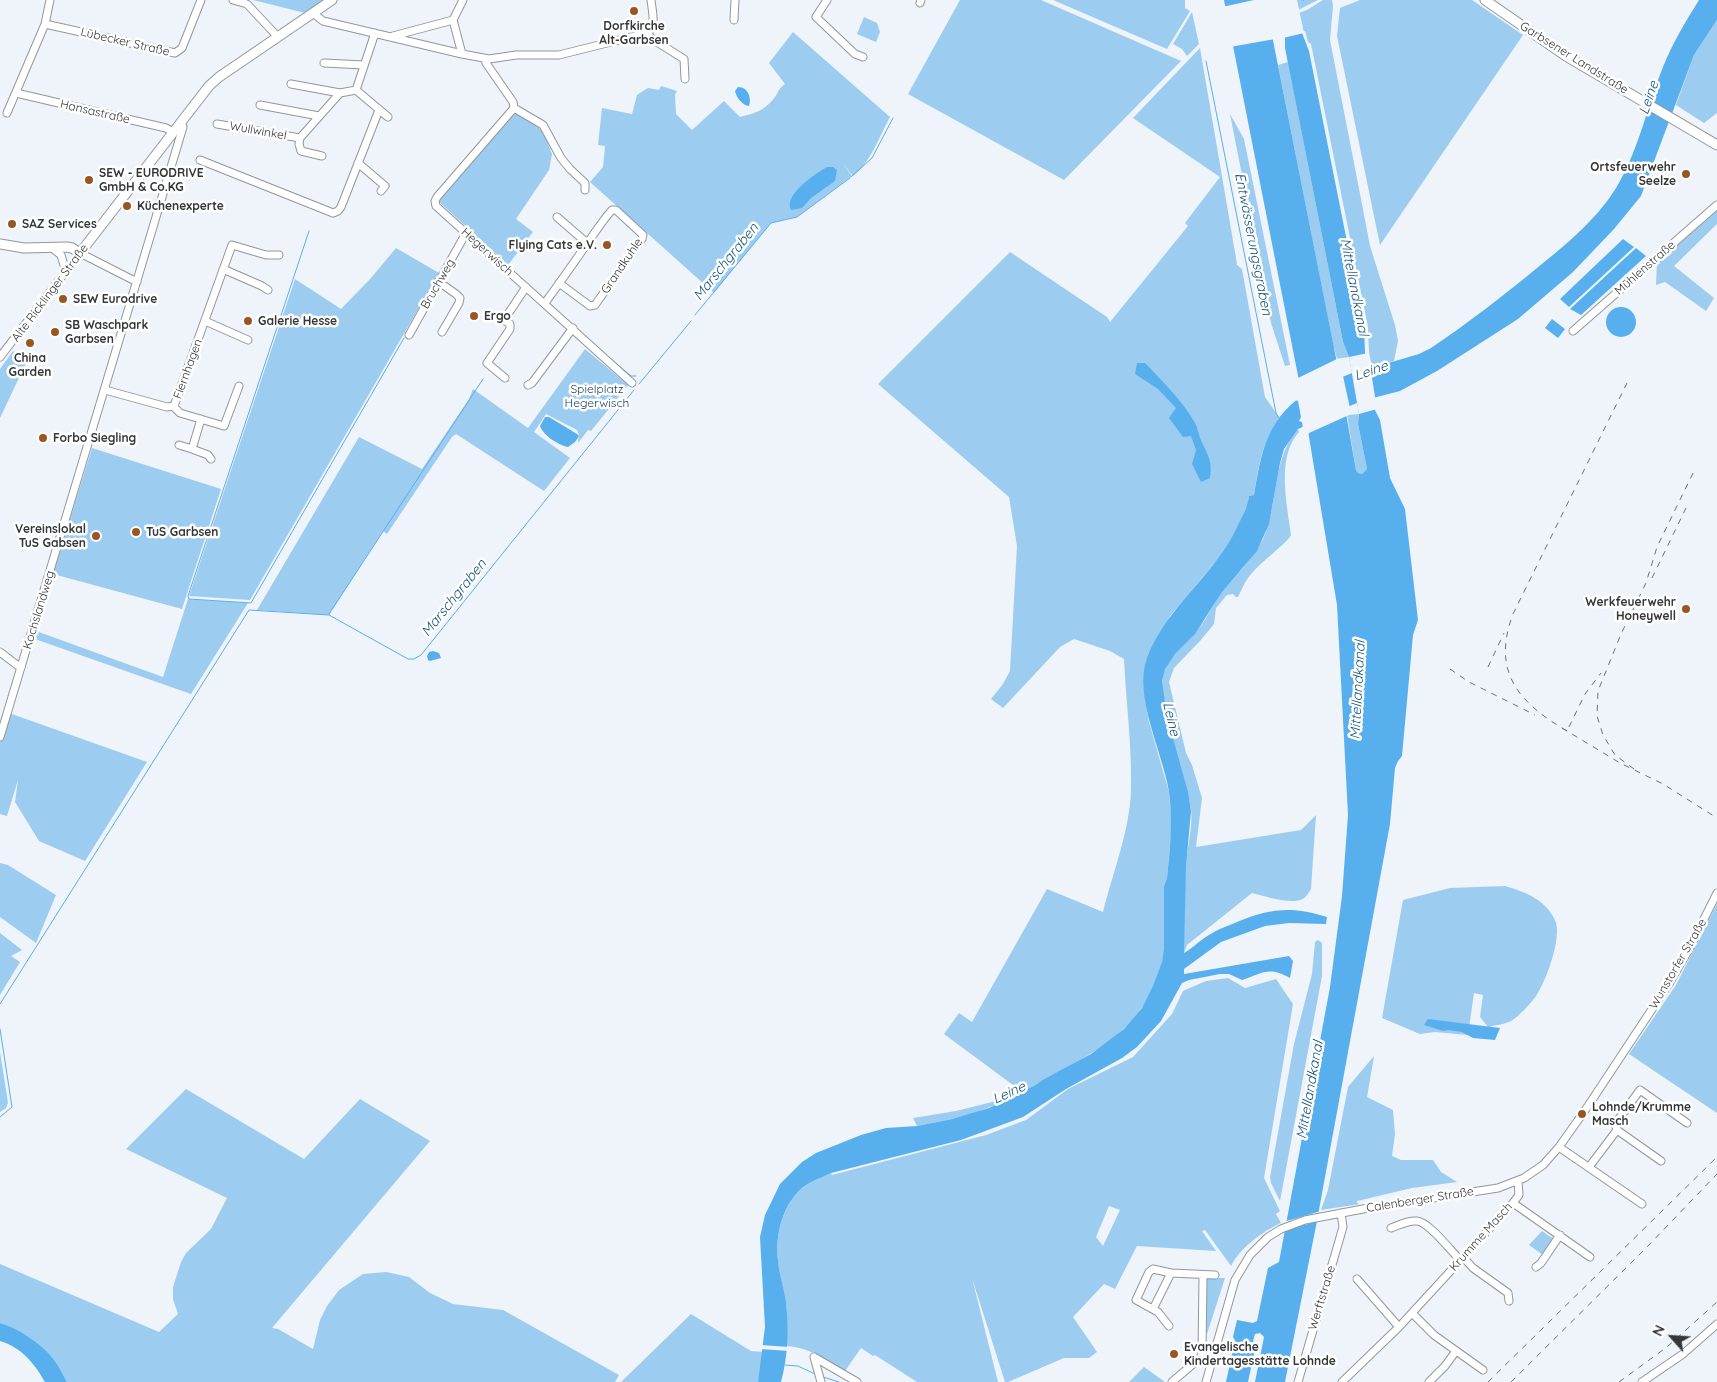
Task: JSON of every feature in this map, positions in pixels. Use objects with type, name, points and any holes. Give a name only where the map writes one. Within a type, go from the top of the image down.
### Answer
[{"type":"main road","name":"Alte Ricklinger Straße","points":[[80,254],[173,132],[214,82],[332,0]]},
{"type":"main road","name":"Garbsener Landstraße","points":[[1485,0],[1566,56],[1717,145]]},
{"type":"main road","points":[[0,244],[24,248],[67,247],[80,254]]},
{"type":"street","points":[[7,113],[45,24],[50,0]]},
{"type":"street","name":"Lübecker Straße","points":[[45,24],[175,53],[182,48],[201,0]]},
{"type":"street","points":[[233,0],[242,1],[251,8],[278,37]]},
{"type":"street","points":[[462,54],[452,20],[463,0]]},
{"type":"street","points":[[313,13],[323,22],[485,59],[516,55],[559,55],[647,33],[651,30],[653,24],[651,0]]},
{"type":"street","points":[[734,20],[735,0]]},
{"type":"street","points":[[827,0],[816,17],[855,54],[863,57]]},
{"type":"street","points":[[390,37],[452,20]]},
{"type":"street","points":[[647,33],[652,39],[684,59],[685,79]]},
{"type":"street","points":[[356,90],[375,34]]},
{"type":"street","points":[[485,59],[513,102],[514,108],[543,125],[561,158],[585,183],[585,190]]},
{"type":"street","points":[[324,63],[364,65]]},
{"type":"street","points":[[291,84],[340,93],[356,90]]},
{"type":"street","points":[[356,90],[388,117]]},
{"type":"street","name":"Hansastraße","points":[[16,93],[166,128],[173,132]]},
{"type":"street","name":"Wullwinkel","points":[[322,156],[301,150],[300,138],[340,93]]},
{"type":"street","name":"Wullwinkel","points":[[260,105],[319,116]]},
{"type":"street","name":"Hegerwisch","points":[[514,108],[436,199],[437,208],[573,328],[632,383]]},
{"type":"street","points":[[200,160],[332,213],[342,207],[379,110]]},
{"type":"street","name":"Kochslandweg","points":[[0,737],[183,127],[181,122]]},
{"type":"street","name":"Wullwinkel","points":[[217,124],[300,138]]},
{"type":"street","points":[[358,164],[385,186],[381,191]]},
{"type":"street","name":"Mühlenstraße","points":[[1573,331],[1717,205]]},
{"type":"street","name":"Grandkuhle","points":[[545,303],[559,283],[587,243],[610,211],[615,209],[618,211],[642,234],[643,238],[595,305],[590,306],[559,283]]},
{"type":"street","points":[[557,217],[587,243]]},
{"type":"street","name":"Bruchweg","points":[[409,335],[466,234]]},
{"type":"street","name":"Fiernhagen","points":[[104,390],[167,407],[173,406],[232,244],[266,255],[279,254]]},
{"type":"street","points":[[52,248],[61,255],[66,272]]},
{"type":"street","points":[[80,254],[137,282]]},
{"type":"street","name":"Alte Ricklinger Straße","points":[[0,357],[80,254]]},
{"type":"street","points":[[223,269],[268,290]]},
{"type":"street","points":[[439,282],[460,298],[442,332]]},
{"type":"street","points":[[505,378],[488,364],[488,361],[510,329],[510,324],[505,319],[526,287]]},
{"type":"street","points":[[205,321],[248,340]]},
{"type":"street","points":[[528,385],[532,383],[573,328]]},
{"type":"street","points":[[173,406],[180,413],[224,426],[239,386]]},
{"type":"street","points":[[192,449],[201,419]]},
{"type":"street","points":[[179,445],[208,454],[210,459]]},
{"type":"street","points":[[0,652],[22,668]]},
{"type":"street","name":"Wunstorfer Straße","points":[[1559,1147],[1670,982],[1717,893]]},
{"type":"street","points":[[1661,1161],[1617,1130],[1615,1124],[1640,1090],[1687,1123]]},
{"type":"street","points":[[1589,1167],[1617,1130]]},
{"type":"street","points":[[1518,1181],[1542,1166],[1559,1147],[1642,1204]]},
{"type":"street","name":"Krumme Masch","points":[[1342,1382],[1412,1313],[1513,1203],[1519,1194],[1518,1181]]},
{"type":"street","name":"Calenberger Straße","points":[[1206,1382],[1234,1280],[1258,1246],[1268,1237],[1281,1229],[1305,1220],[1498,1188],[1518,1181]]},
{"type":"street","points":[[1513,1203],[1590,1257]]},
{"type":"street","name":"Werftstraße","points":[[1298,1382],[1343,1227],[1342,1213]]},
{"type":"street","points":[[1391,1228],[1407,1222],[1419,1221],[1431,1229],[1461,1259],[1508,1294],[1509,1301]]},
{"type":"street","points":[[1536,1267],[1541,1263],[1560,1236]]},
{"type":"street","points":[[1169,1326],[1153,1309],[1136,1300],[1149,1272],[1153,1269],[1171,1273],[1215,1275]]},
{"type":"street","points":[[1153,1309],[1171,1273]]},
{"type":"street","points":[[1172,1382],[1200,1358],[1202,1354],[1203,1275]]},
{"type":"street","points":[[1357,1279],[1399,1326]]},
{"type":"street","points":[[1412,1313],[1434,1335],[1483,1370]]},
{"type":"street","points":[[1642,1382],[1683,1354],[1717,1324]]},
{"type":"street","points":[[1429,1382],[1445,1366],[1456,1351]]},
{"type":"street","points":[[821,1382],[814,1357],[857,1382]]},
{"type":"green space","points":[[253,0],[324,0],[305,13]]},
{"type":"green space","points":[[960,0],[1041,0],[1181,61],[1064,180],[908,94]]},
{"type":"green space","points":[[1053,0],[1185,0],[1185,8],[1190,11],[1167,49]]},
{"type":"green space","points":[[1296,0],[1318,0],[1298,10]]},
{"type":"green space","points":[[1323,0],[1332,0],[1330,40],[1370,246],[1395,325],[1398,341],[1394,361],[1372,367],[1368,327],[1311,44],[1308,42],[1305,31],[1302,31],[1299,13]]},
{"type":"green space","points":[[1360,0],[1472,0],[1523,35],[1380,245],[1337,36],[1340,8]]},
{"type":"green space","points":[[1192,12],[1199,44],[1187,56],[1182,49],[1173,44]]},
{"type":"green space","points":[[864,17],[877,23],[880,32],[876,42],[857,34]]},
{"type":"green space","points":[[1717,20],[1717,113],[1704,123],[1676,105],[1694,55]]},
{"type":"green space","points":[[793,32],[890,117],[870,157],[859,171],[853,176],[843,164],[852,176],[797,217],[771,223],[714,293],[590,182],[603,167],[605,146],[598,145],[602,108],[632,114],[637,95],[648,88],[659,90],[661,86],[677,91],[675,95],[676,114],[692,130],[724,101],[740,117],[755,113],[767,105],[785,84],[769,63]]},
{"type":"green space","points":[[1200,48],[1236,264],[1242,269],[1265,397],[1279,417],[1262,454],[1254,495],[1249,496],[1236,532],[1221,555],[1170,616],[1145,699],[1149,722],[1169,792],[1172,823],[1167,878],[1164,886],[1165,935],[1162,963],[1155,985],[1133,1019],[1119,1033],[1086,1057],[1007,1100],[972,1113],[917,1126],[913,1118],[956,1111],[992,1102],[1017,1088],[944,1034],[959,1013],[972,1022],[1047,889],[1103,912],[1128,820],[1131,789],[1131,757],[1124,659],[1110,651],[1074,639],[1060,647],[1003,708],[991,699],[1003,684],[1010,671],[1017,546],[1009,497],[878,384],[1010,252],[1107,317],[1110,322],[1188,226],[1185,223],[1220,177],[1133,118]]},
{"type":"green space","points":[[1288,62],[1343,342],[1349,357],[1337,359],[1333,344],[1278,65]]},
{"type":"green space","points":[[515,111],[543,131],[552,154],[549,170],[516,219],[533,232],[508,265],[435,198]]},
{"type":"green space","points":[[1230,114],[1244,139],[1290,365],[1285,366],[1271,323]]},
{"type":"green space","points":[[1717,210],[1717,224],[1674,266],[1714,298],[1706,311],[1665,282],[1656,285],[1657,262]]},
{"type":"green space","points":[[396,248],[439,273],[250,600],[189,596],[295,279],[341,309],[371,278]]},
{"type":"green space","name":"Spielplatz Hegerwisch","points":[[585,349],[628,385],[591,431],[588,430],[578,443],[579,435],[577,430],[546,414],[534,432],[570,458],[544,491],[456,434],[452,437],[387,534],[383,531],[329,615],[257,610],[359,437],[422,469],[469,399],[473,389],[528,428]]},
{"type":"green space","points":[[13,351],[27,361],[0,418],[0,369]]},
{"type":"green space","points":[[1359,414],[1358,424],[1367,469],[1362,474],[1356,470],[1347,415]]},
{"type":"green space","points":[[1298,429],[1299,432],[1287,454],[1285,467],[1291,535],[1250,575],[1238,597],[1233,594],[1227,595],[1216,608],[1214,624],[1174,668],[1169,682],[1186,753],[1192,765],[1202,798],[1196,847],[1301,830],[1316,815],[1311,889],[1304,898],[1295,901],[1276,899],[1252,893],[1187,945],[1184,953],[1185,877],[1191,809],[1166,717],[1162,682],[1165,669],[1171,659],[1198,629],[1221,593],[1259,547],[1268,525],[1283,454],[1289,441]]},
{"type":"green space","name":"TuS Garbsen","points":[[92,448],[221,489],[182,609],[53,574]]},
{"type":"green space","points":[[188,599],[248,603],[191,694],[32,638],[36,631],[163,677]]},
{"type":"green space","points":[[9,713],[147,762],[85,861],[39,841],[15,802],[18,780],[7,816],[0,814],[0,743]]},
{"type":"green space","points":[[0,863],[8,865],[56,895],[36,943],[0,917]]},
{"type":"green space","points":[[1505,886],[1534,897],[1551,913],[1557,927],[1552,961],[1543,984],[1527,1007],[1511,1021],[1488,1027],[1480,1017],[1483,995],[1474,993],[1468,1035],[1435,1032],[1420,1034],[1382,1018],[1403,900],[1450,888]]},
{"type":"green space","points":[[1717,904],[1717,1113],[1629,1054],[1676,985]]},
{"type":"green space","points":[[0,933],[22,950],[11,956],[20,962],[0,995]]},
{"type":"green space","points":[[1318,940],[1322,943],[1322,976],[1280,1201],[1270,1177],[1294,1044],[1312,974],[1315,942]]},
{"type":"green space","points":[[1228,978],[1245,988],[1276,979],[1293,1004],[1264,1178],[1280,1211],[1276,1214],[1281,1223],[1253,1241],[1240,1253],[1231,1266],[1205,1230],[1202,1231],[1216,1251],[1137,1246],[1115,1289],[1104,1284],[1073,1317],[1097,1352],[1089,1358],[1064,1358],[1008,1382],[1005,1382],[972,1278],[998,1382],[917,1382],[861,1348],[845,1371],[810,1351],[786,1346],[787,1308],[777,1252],[779,1232],[784,1214],[800,1190],[811,1182],[831,1173],[832,1175],[986,1135],[1026,1120],[1068,1089],[1133,1057],[1172,1014],[1183,991],[1206,981]],"holes":[[[1109,1206],[1120,1210],[1103,1246],[1096,1237]]]},
{"type":"green space","points":[[0,1052],[8,1103],[6,1108],[0,1112]]},
{"type":"green space","points":[[1374,1056],[1367,1097],[1393,1110],[1395,1134],[1392,1156],[1401,1160],[1433,1160],[1441,1172],[1457,1182],[1412,1188],[1357,1201],[1360,1204],[1321,1210],[1328,1190],[1348,1087]]},
{"type":"green space","points":[[186,1089],[304,1159],[360,1099],[430,1141],[272,1328],[278,1329],[313,1349],[320,1320],[327,1306],[339,1290],[363,1274],[386,1272],[409,1277],[430,1293],[453,1304],[503,1310],[619,1375],[615,1382],[67,1382],[55,1361],[45,1349],[22,1333],[0,1323],[0,1264],[159,1332],[178,1314],[173,1299],[173,1287],[181,1262],[186,1253],[211,1229],[227,1198],[126,1149]]},
{"type":"green space","points":[[1542,1231],[1555,1240],[1544,1256],[1529,1245]]},
{"type":"green space","points":[[1206,1278],[1225,1278],[1207,1334],[1205,1327]]},
{"type":"green space","points":[[691,1314],[751,1351],[763,1352],[758,1382],[621,1382]]},
{"type":"green space","points":[[1144,1367],[1165,1382],[1129,1382]]},
{"type":"water","points":[[1224,0],[1265,0],[1340,378],[1352,373],[1349,357],[1343,342],[1285,48],[1285,37],[1295,0],[1302,33],[1309,51],[1364,327],[1368,369],[1419,354],[1431,348],[1524,278],[1572,239],[1594,217],[1612,194],[1627,167],[1663,67],[1680,33],[1699,0],[1717,0],[1717,20],[1694,55],[1641,196],[1614,229],[1573,272],[1518,319],[1437,371],[1400,391],[1373,398],[1375,410],[1380,420],[1390,478],[1405,509],[1418,620],[1413,635],[1402,756],[1395,768],[1390,824],[1316,1226],[1285,1382],[1255,1382],[1264,1337],[1260,1333],[1255,1334],[1253,1341],[1256,1344],[1248,1382],[1226,1382],[1235,1340],[1233,1337],[1237,1320],[1253,1323],[1257,1321],[1268,1268],[1279,1262],[1330,987],[1342,896],[1348,815],[1337,605],[1307,425],[1298,429],[1284,449],[1269,524],[1257,551],[1222,592],[1195,634],[1175,654],[1165,669],[1162,681],[1167,717],[1188,792],[1191,811],[1186,867],[1184,953],[1219,929],[1249,917],[1271,911],[1292,910],[1315,913],[1327,917],[1326,924],[1289,923],[1265,926],[1221,942],[1184,969],[1184,974],[1289,956],[1293,961],[1290,978],[1276,972],[1261,973],[1242,980],[1229,974],[1220,974],[1182,983],[1161,1021],[1137,1047],[1122,1058],[1066,1089],[1023,1117],[961,1140],[831,1173],[801,1189],[789,1204],[781,1222],[777,1251],[786,1302],[787,1322],[786,1353],[781,1382],[758,1382],[765,1327],[760,1237],[765,1215],[780,1184],[802,1162],[816,1153],[861,1135],[886,1128],[917,1126],[952,1119],[989,1108],[1034,1086],[1091,1054],[1124,1029],[1142,1008],[1162,962],[1164,949],[1164,886],[1167,878],[1171,824],[1166,777],[1146,707],[1144,673],[1147,658],[1156,639],[1179,605],[1231,540],[1248,503],[1249,496],[1254,495],[1259,466],[1267,440],[1280,416],[1302,396]],"holes":[[[1357,403],[1358,424],[1367,469],[1362,474],[1356,470],[1345,408]]]},
{"type":"water","points":[[738,87],[747,91],[750,100],[749,106],[742,103],[737,96],[735,91]]},
{"type":"water","points":[[827,167],[833,167],[837,170],[835,181],[811,198],[802,208],[791,210],[790,204],[796,192],[808,180]]},
{"type":"water","points":[[1623,239],[1634,247],[1569,307],[1560,299]]},
{"type":"water","points":[[1636,248],[1646,256],[1581,315],[1570,309]]},
{"type":"water","points":[[1621,307],[1632,311],[1636,322],[1632,333],[1621,337],[1610,333],[1606,322],[1610,311]]},
{"type":"water","points":[[1552,319],[1565,329],[1558,338],[1545,328]]},
{"type":"water","points":[[1137,363],[1145,363],[1190,415],[1209,457],[1211,466],[1210,478],[1201,482],[1192,464],[1196,450],[1191,436],[1183,437],[1169,418],[1176,408],[1158,389],[1135,374]]},
{"type":"water","points":[[545,417],[549,417],[577,434],[579,436],[575,442],[568,447],[548,436],[540,426]]},
{"type":"water","points":[[429,652],[439,653],[441,658],[428,660]]},
{"type":"water","points":[[1428,1019],[1500,1028],[1495,1040],[1473,1038],[1462,1032],[1443,1031],[1424,1025]]},
{"type":"water","points":[[0,1323],[22,1333],[45,1349],[55,1361],[67,1382],[45,1382],[27,1357],[14,1347],[0,1341]]},
{"type":"pier","points":[[1254,0],[1267,0],[1275,39],[1230,47],[1222,7]]},
{"type":"pier","points":[[1275,0],[1297,0],[1304,33],[1283,38]]},
{"type":"pier","points":[[1368,353],[1377,409],[1359,414],[1349,357]]},
{"type":"pier","points":[[1339,358],[1350,408],[1348,409],[1349,415],[1309,433],[1307,436],[1306,428],[1303,429],[1302,422],[1299,421],[1301,417],[1298,401],[1295,400],[1299,394],[1296,379]]},
{"type":"pier","points":[[1321,1211],[1319,1221],[1281,1233],[1283,1222]]},
{"type":"pier","points":[[761,1345],[789,1347],[789,1351],[760,1349]]},
{"type":"waterway","name":"Entwässerungsgraben","points":[[1206,61],[1276,413],[1279,418]]},
{"type":"waterway","name":"Marschgraben","points":[[851,177],[872,158],[893,118]]},
{"type":"waterway","name":"Marschgraben","points":[[695,315],[771,223],[797,217],[850,178]]},
{"type":"waterway","points":[[309,231],[188,596],[189,599],[251,603],[404,338]]},
{"type":"waterway","name":"Marschgraben","points":[[639,384],[691,321]]},
{"type":"waterway","points":[[599,349],[631,376],[636,376]]},
{"type":"waterway","points":[[329,614],[483,379]]},
{"type":"waterway","name":"Marschgraben","points":[[0,1004],[249,610],[329,615],[408,659],[414,659],[421,655],[634,390]]},
{"type":"waterway","points":[[0,1029],[12,1107],[0,1117]]},
{"type":"waterway","points":[[785,1365],[798,1366],[815,1374]]},
{"type":"waterway","points":[[823,1377],[839,1382]]},
{"type":"railway","points":[[1567,731],[1535,709],[1514,684],[1508,669],[1505,653],[1507,635],[1513,614],[1627,383]]},
{"type":"railway","points":[[1634,769],[1615,755],[1603,735],[1597,716],[1598,691],[1621,634],[1646,583],[1657,547],[1694,471]]},
{"type":"railway","points":[[1652,578],[1686,508]]},
{"type":"railway","points":[[1488,667],[1504,633]]},
{"type":"railway","points":[[1450,669],[1469,682],[1535,715]]},
{"type":"railway","points":[[1569,727],[1585,694],[1601,673]]},
{"type":"railway","points":[[1562,728],[1620,763],[1663,784],[1717,818]]},
{"type":"railway","points":[[1488,1382],[1717,1157]]},
{"type":"railway","points":[[1511,1382],[1647,1247],[1717,1174]]},
{"type":"railway","points":[[1619,1382],[1667,1347],[1717,1302]]},
{"type":"place","name":"Dorfkirche Alt-Garbsen","points":[[634,11]]},
{"type":"place","name":"Ortsfeuerwehr Seelze","points":[[1686,174]]},
{"type":"place","name":"SEW - EURODRIVE GmbH & Co.KG","points":[[89,180]]},
{"type":"place","name":"Küchenexperte","points":[[127,206]]},
{"type":"place","name":"SAZ Services","points":[[12,224]]},
{"type":"place","name":"Flying Cats e.V.","points":[[607,245]]},
{"type":"place","name":"SEW Eurodrive","points":[[63,299]]},
{"type":"place","name":"Ergo","points":[[474,316]]},
{"type":"place","name":"Galerie Hesse","points":[[248,321]]},
{"type":"place","name":"SB Waschpark Garbsen","points":[[55,332]]},
{"type":"place","name":"China Garden","points":[[30,343]]},
{"type":"place","name":"Forbo Siegling","points":[[43,438]]},
{"type":"place","name":"TuS Garbsen","points":[[136,532]]},
{"type":"place","name":"Vereinslokal TuS Gabsen","points":[[96,536]]},
{"type":"place","name":"Werkfeuerwehr Honeywell","points":[[1686,609]]},
{"type":"place","name":"Lohnde/Krumme Masch","points":[[1582,1114]]},
{"type":"place","name":"Evangelische Kindertagesstätte Lohnde","points":[[1174,1354]]},
{"type":"water label","name":"Leine","points":[[1649,98]]},
{"type":"water label","name":"Mittellandkanal","points":[[1354,287]]},
{"type":"water label","name":"Leine","points":[[1371,371]]},
{"type":"water label","name":"Mittellandkanal","points":[[1358,690]]},
{"type":"water label","name":"Leine","points":[[1171,719]]},
{"type":"water label","name":"Mittellandkanal","points":[[1310,1090]]},
{"type":"water label","name":"Leine","points":[[1009,1093]]}]
